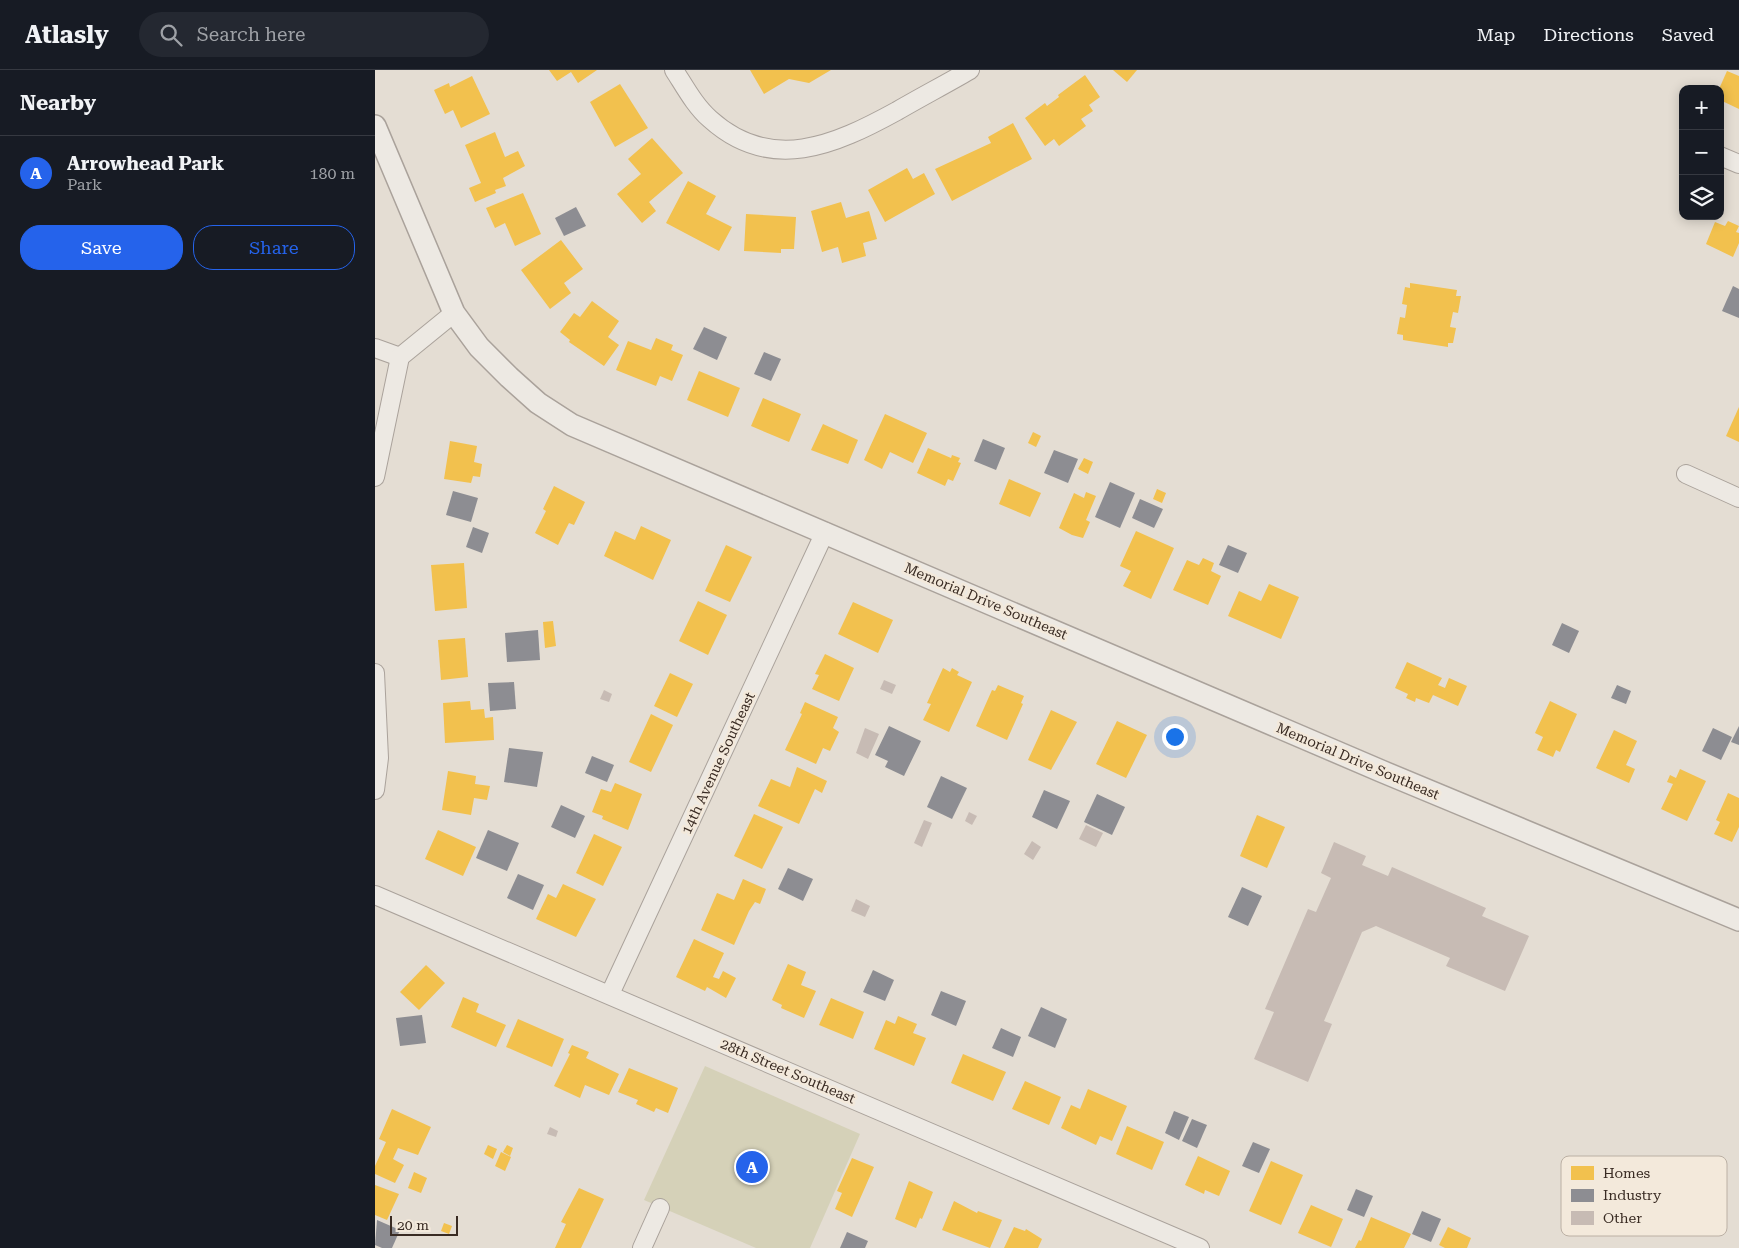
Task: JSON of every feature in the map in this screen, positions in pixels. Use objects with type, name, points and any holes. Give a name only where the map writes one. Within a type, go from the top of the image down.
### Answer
[{"type":"street","points":[[674,70],[693,101],[710,119],[734,136],[761,148],[795,151],[830,144],[863,129],[970,70]]},
{"type":"street","name":"Memorial Drive Southeast","points":[[375,126],[454,313],[479,347],[509,377],[538,403],[573,425],[1381,771],[1739,920]]},
{"type":"street","points":[[1724,158],[1739,164]]},
{"type":"street","points":[[375,477],[400,357],[454,313]]},
{"type":"street","points":[[375,348],[400,357]]},
{"type":"street","points":[[1686,474],[1739,498]]},
{"type":"street","name":"14th Avenue Southeast","points":[[610,994],[825,532]]},
{"type":"street","points":[[375,673],[379,758],[375,790]]},
{"type":"street","name":"28th Street Southeast","points":[[375,895],[1200,1248]]},
{"type":"street","points":[[642,1248],[660,1208]]},
{"type":"shaded area","points":[[705,1066],[860,1134],[810,1248],[756,1248],[644,1200]]},
{"type":"building: Homes","points":[[549,70],[597,70],[578,83],[571,72],[557,81]]},
{"type":"building: Homes","points":[[750,70],[831,70],[809,83],[789,79],[764,94]]},
{"type":"building: Homes","points":[[1113,70],[1137,70],[1127,82]]},
{"type":"building: Homes","points":[[1727,71],[1739,76],[1739,109],[1724,102],[1724,85],[1721,85]]},
{"type":"building: Homes","points":[[1085,75],[1100,97],[1089,105],[1093,111],[1081,119],[1086,126],[1059,146],[1054,139],[1045,146],[1025,118],[1045,103],[1047,106],[1059,97],[1058,95]]},
{"type":"building: Homes","points":[[472,76],[490,114],[461,128],[453,110],[445,114],[434,90],[449,83],[450,87]]},
{"type":"building: Homes","points":[[620,84],[648,128],[615,147],[590,102]]},
{"type":"building: Homes","points":[[1013,123],[1032,159],[952,201],[935,169],[991,143],[988,137]]},
{"type":"building: Homes","points":[[495,132],[505,157],[518,151],[525,166],[503,178],[506,186],[495,190],[496,193],[475,202],[469,188],[481,183],[465,145]]},
{"type":"building: Homes","points":[[652,138],[683,173],[649,202],[656,211],[642,223],[617,194],[641,174],[628,159]]},
{"type":"building: Homes","points":[[907,168],[913,179],[924,173],[935,194],[885,222],[868,190]]},
{"type":"building: Homes","points":[[688,181],[716,196],[706,214],[732,227],[719,251],[666,223]]},
{"type":"building: Homes","points":[[523,193],[541,234],[515,246],[505,223],[495,228],[486,208]]},
{"type":"building: Homes","points":[[841,202],[846,218],[869,211],[877,239],[863,243],[866,256],[842,263],[838,247],[822,252],[811,211]]},
{"type":"building: Homes","points":[[746,214],[796,217],[794,249],[781,249],[781,253],[744,251]]},
{"type":"building: Homes","points":[[1728,221],[1739,226],[1736,232],[1739,233],[1739,243],[1733,257],[1706,244],[1715,222],[1725,226]]},
{"type":"building: Homes","points":[[561,240],[583,269],[564,283],[571,293],[550,309],[521,270]]},
{"type":"building: Homes","points":[[1410,283],[1457,290],[1456,296],[1461,296],[1458,313],[1453,312],[1450,327],[1456,328],[1453,343],[1448,343],[1448,347],[1403,340],[1403,335],[1397,334],[1400,317],[1405,318],[1407,305],[1402,304],[1405,287],[1410,288]]},
{"type":"building: Homes","points":[[592,301],[619,321],[608,337],[619,345],[604,366],[569,342],[570,340],[560,332],[574,313],[580,317]]},
{"type":"building: Homes","points":[[656,338],[673,345],[671,350],[683,355],[672,381],[660,376],[656,386],[616,370],[628,341],[651,350]]},
{"type":"building: Homes","points":[[699,371],[740,388],[728,417],[687,400]]},
{"type":"building: Homes","points":[[763,398],[801,414],[789,442],[751,426]]},
{"type":"building: Homes","points":[[1739,407],[1739,442],[1726,436]]},
{"type":"building: Homes","points":[[885,414],[927,433],[913,463],[890,452],[882,469],[864,460]]},
{"type":"building: Homes","points":[[823,424],[858,440],[848,464],[811,450]]},
{"type":"building: Homes","points":[[1033,432],[1041,436],[1036,447],[1028,443]]},
{"type":"building: Homes","points":[[450,441],[477,446],[474,462],[482,464],[480,477],[473,476],[471,483],[444,479]]},
{"type":"building: Homes","points":[[928,448],[951,458],[952,455],[960,458],[958,462],[961,463],[953,481],[948,479],[945,486],[917,473]]},
{"type":"building: Homes","points":[[1084,458],[1093,462],[1088,474],[1078,469]]},
{"type":"building: Homes","points":[[1009,479],[1041,493],[1030,517],[999,504]]},
{"type":"building: Homes","points":[[554,486],[585,502],[574,525],[569,523],[558,545],[535,533],[546,511],[543,509]]},
{"type":"building: Homes","points":[[1157,489],[1166,493],[1162,503],[1153,499]]},
{"type":"building: Homes","points":[[1086,492],[1096,496],[1086,520],[1090,522],[1083,538],[1059,528],[1074,493],[1084,498]]},
{"type":"building: Homes","points":[[641,526],[671,540],[653,580],[604,556],[615,531],[635,540]]},
{"type":"building: Homes","points":[[1136,531],[1174,548],[1151,599],[1123,586],[1131,571],[1120,566]]},
{"type":"building: Homes","points":[[726,545],[752,557],[730,602],[705,591]]},
{"type":"building: Homes","points":[[1203,558],[1214,563],[1211,571],[1221,576],[1208,605],[1173,590],[1187,560],[1199,565]]},
{"type":"building: Homes","points":[[464,563],[467,608],[435,611],[431,565]]},
{"type":"building: Homes","points":[[1269,584],[1299,597],[1281,639],[1228,616],[1239,591],[1261,601]]},
{"type":"building: Homes","points":[[698,601],[727,615],[708,655],[679,641]]},
{"type":"building: Homes","points":[[853,602],[893,620],[878,653],[838,634]]},
{"type":"building: Homes","points":[[553,621],[556,646],[545,648],[543,622]]},
{"type":"building: Homes","points":[[465,638],[468,677],[441,680],[438,640]]},
{"type":"building: Homes","points":[[825,654],[854,668],[839,701],[812,689],[819,675],[815,674]]},
{"type":"building: Homes","points":[[1407,662],[1442,678],[1438,685],[1445,688],[1449,678],[1467,686],[1458,706],[1433,695],[1429,703],[1416,698],[1415,702],[1406,698],[1408,694],[1395,688]]},
{"type":"building: Homes","points":[[943,668],[950,672],[952,668],[959,672],[957,675],[972,682],[949,732],[923,720],[931,704],[927,703]]},
{"type":"building: Homes","points":[[670,673],[693,684],[677,717],[654,706]]},
{"type":"building: Homes","points":[[998,685],[1024,696],[1021,703],[1023,704],[1007,740],[976,726],[992,690],[995,691]]},
{"type":"building: Homes","points":[[470,701],[471,710],[484,709],[485,718],[493,717],[494,740],[445,743],[443,703]]},
{"type":"building: Homes","points":[[1550,701],[1577,714],[1560,752],[1556,750],[1553,757],[1537,750],[1543,737],[1535,733]]},
{"type":"building: Homes","points":[[805,702],[838,717],[833,728],[839,732],[830,751],[823,748],[816,764],[785,750],[802,714],[800,713]]},
{"type":"building: Homes","points":[[1051,710],[1077,722],[1051,770],[1028,760]]},
{"type":"building: Homes","points":[[651,714],[673,725],[651,772],[629,762]]},
{"type":"building: Homes","points":[[1117,721],[1147,735],[1126,778],[1096,764]]},
{"type":"building: Homes","points":[[1614,730],[1637,741],[1626,765],[1635,769],[1629,783],[1596,768]]},
{"type":"building: Homes","points":[[797,767],[827,781],[822,793],[815,789],[799,824],[758,806],[771,779],[790,787]]},
{"type":"building: Homes","points":[[1680,769],[1706,781],[1687,821],[1661,809],[1673,784],[1667,782],[1670,775],[1676,778]]},
{"type":"building: Homes","points":[[448,771],[476,776],[475,784],[490,786],[487,800],[474,798],[471,815],[442,810]]},
{"type":"building: Homes","points":[[615,783],[642,794],[628,830],[602,819],[603,816],[592,812],[601,789],[611,792]]},
{"type":"building: Homes","points":[[1728,793],[1739,798],[1739,827],[1732,842],[1714,834],[1720,822],[1716,820]]},
{"type":"building: Homes","points":[[754,814],[783,827],[762,869],[734,856]]},
{"type":"building: Homes","points":[[1257,815],[1285,827],[1267,868],[1240,856]]},
{"type":"building: Homes","points":[[438,830],[476,847],[463,876],[425,859]]},
{"type":"building: Homes","points":[[594,834],[622,847],[603,886],[576,873]]},
{"type":"building: Homes","points":[[743,879],[766,889],[760,904],[755,902],[749,911],[734,945],[701,930],[717,893],[734,900]]},
{"type":"building: Homes","points":[[563,884],[596,899],[576,937],[536,919],[548,894],[556,898]]},
{"type":"building: Homes","points":[[694,939],[724,953],[713,977],[719,979],[723,971],[736,978],[726,998],[707,987],[705,991],[676,977]]},
{"type":"building: Homes","points":[[788,964],[806,972],[801,985],[816,991],[804,1018],[781,1008],[782,1005],[772,1000]]},
{"type":"building: Homes","points":[[426,965],[445,983],[419,1010],[400,992]]},
{"type":"building: Homes","points":[[463,997],[479,1004],[476,1012],[506,1025],[496,1047],[451,1027]]},
{"type":"building: Homes","points":[[831,998],[864,1012],[853,1039],[819,1025]]},
{"type":"building: Homes","points":[[898,1016],[917,1024],[913,1033],[926,1038],[914,1066],[874,1049],[886,1020],[895,1024]]},
{"type":"building: Homes","points":[[518,1019],[564,1039],[552,1067],[506,1047]]},
{"type":"building: Homes","points":[[572,1045],[589,1052],[586,1058],[619,1074],[609,1095],[585,1085],[580,1098],[554,1086],[570,1054],[568,1053]]},
{"type":"building: Homes","points":[[963,1054],[1006,1072],[993,1101],[951,1083]]},
{"type":"building: Homes","points":[[629,1068],[678,1088],[668,1113],[656,1108],[654,1112],[636,1104],[638,1100],[618,1092]]},
{"type":"building: Homes","points":[[1025,1081],[1061,1097],[1049,1125],[1012,1109]]},
{"type":"building: Homes","points":[[1088,1089],[1127,1106],[1112,1141],[1100,1136],[1096,1145],[1061,1128],[1071,1105],[1080,1109]]},
{"type":"building: Homes","points":[[392,1109],[431,1127],[418,1155],[398,1148],[393,1159],[404,1165],[395,1183],[375,1174],[375,1166],[386,1142],[379,1139]]},
{"type":"building: Homes","points":[[1127,1126],[1164,1142],[1152,1170],[1116,1154]]},
{"type":"building: Homes","points":[[488,1145],[497,1149],[493,1159],[484,1154]]},
{"type":"building: Homes","points":[[507,1145],[513,1148],[510,1156],[503,1152]]},
{"type":"building: Homes","points":[[501,1152],[511,1157],[505,1171],[495,1166]]},
{"type":"building: Homes","points":[[1198,1156],[1230,1171],[1219,1196],[1205,1190],[1204,1194],[1185,1185]]},
{"type":"building: Homes","points":[[852,1158],[874,1167],[852,1217],[835,1209],[842,1193],[837,1191]]},
{"type":"building: Homes","points":[[1271,1161],[1303,1175],[1281,1225],[1249,1211]]},
{"type":"building: Homes","points":[[414,1172],[427,1178],[421,1193],[408,1188]]},
{"type":"building: Homes","points":[[909,1181],[933,1192],[922,1219],[920,1218],[916,1228],[895,1219]]},
{"type":"building: Homes","points":[[375,1185],[399,1194],[387,1220],[375,1215]]},
{"type":"building: Homes","points":[[579,1188],[604,1199],[581,1248],[555,1248],[566,1224],[561,1222]]},
{"type":"building: Homes","points":[[954,1201],[977,1213],[978,1211],[1002,1220],[990,1248],[942,1230]]},
{"type":"building: Homes","points":[[1311,1205],[1343,1219],[1331,1247],[1298,1233]]},
{"type":"building: Homes","points":[[1371,1217],[1411,1234],[1404,1248],[1355,1248],[1359,1240],[1361,1241]]},
{"type":"building: Homes","points":[[444,1223],[452,1226],[449,1234],[441,1231]]},
{"type":"building: Homes","points":[[1014,1227],[1025,1231],[1026,1229],[1042,1239],[1038,1248],[1004,1248]]},
{"type":"building: Homes","points":[[1448,1227],[1471,1238],[1467,1248],[1445,1248],[1439,1245]]},
{"type":"building: Industry","points":[[576,207],[586,226],[564,236],[555,218]]},
{"type":"building: Industry","points":[[1733,286],[1739,289],[1739,318],[1722,311]]},
{"type":"building: Industry","points":[[704,327],[727,337],[717,360],[693,349]]},
{"type":"building: Industry","points":[[764,352],[781,359],[771,381],[754,374]]},
{"type":"building: Industry","points":[[983,439],[1005,448],[996,470],[974,461]]},
{"type":"building: Industry","points":[[1054,450],[1078,459],[1068,483],[1044,473]]},
{"type":"building: Industry","points":[[1110,482],[1135,493],[1120,528],[1095,517]]},
{"type":"building: Industry","points":[[453,491],[478,498],[471,522],[446,515]]},
{"type":"building: Industry","points":[[1140,499],[1163,509],[1154,528],[1132,518]]},
{"type":"building: Industry","points":[[473,527],[489,533],[482,553],[466,547]]},
{"type":"building: Industry","points":[[1228,545],[1247,553],[1238,573],[1219,565]]},
{"type":"building: Industry","points":[[1562,623],[1579,631],[1569,653],[1552,645]]},
{"type":"building: Industry","points":[[538,630],[540,660],[507,662],[505,633]]},
{"type":"building: Industry","points":[[514,682],[516,709],[490,711],[488,683]]},
{"type":"building: Industry","points":[[1617,685],[1631,691],[1626,704],[1611,698]]},
{"type":"building: Industry","points":[[889,726],[921,741],[904,776],[885,767],[888,761],[875,755]]},
{"type":"building: Industry","points":[[1739,726],[1739,745],[1731,742]]},
{"type":"building: Industry","points":[[1713,728],[1732,737],[1721,760],[1702,751]]},
{"type":"building: Industry","points":[[509,748],[543,752],[537,787],[504,782]]},
{"type":"building: Industry","points":[[592,756],[614,765],[607,782],[585,773]]},
{"type":"building: Industry","points":[[941,776],[967,788],[952,819],[927,807]]},
{"type":"building: Industry","points":[[1044,790],[1070,801],[1057,829],[1032,817]]},
{"type":"building: Industry","points":[[1097,794],[1125,807],[1112,835],[1084,822]]},
{"type":"building: Industry","points":[[561,805],[585,816],[575,838],[551,827]]},
{"type":"building: Industry","points":[[488,830],[519,843],[507,871],[476,858]]},
{"type":"building: Industry","points":[[788,868],[813,879],[803,901],[778,889]]},
{"type":"building: Industry","points":[[518,874],[544,885],[533,910],[507,898]]},
{"type":"building: Industry","points":[[1242,887],[1262,896],[1248,926],[1228,917]]},
{"type":"building: Industry","points":[[873,970],[894,980],[885,1001],[863,992]]},
{"type":"building: Industry","points":[[941,991],[966,1001],[956,1026],[931,1015]]},
{"type":"building: Industry","points":[[1041,1007],[1067,1019],[1055,1048],[1028,1036]]},
{"type":"building: Industry","points":[[422,1015],[426,1043],[400,1046],[396,1018]]},
{"type":"building: Industry","points":[[1001,1028],[1021,1037],[1013,1057],[992,1048]]},
{"type":"building: Industry","points":[[1174,1111],[1189,1117],[1179,1140],[1165,1133]]},
{"type":"building: Industry","points":[[1192,1119],[1207,1125],[1197,1148],[1182,1141]]},
{"type":"building: Industry","points":[[1253,1142],[1270,1149],[1259,1173],[1242,1166]]},
{"type":"building: Industry","points":[[1356,1189],[1373,1196],[1364,1217],[1347,1210]]},
{"type":"building: Industry","points":[[1422,1211],[1441,1219],[1431,1242],[1412,1234]]},
{"type":"building: Industry","points":[[377,1220],[400,1230],[392,1248],[382,1248],[375,1245]]},
{"type":"building: Industry","points":[[847,1232],[868,1241],[865,1248],[840,1248]]},
{"type":"building: Other","points":[[884,680],[896,685],[892,694],[880,689]]},
{"type":"building: Other","points":[[604,690],[612,694],[609,702],[600,699]]},
{"type":"building: Other","points":[[865,728],[879,734],[868,759],[856,753]]},
{"type":"building: Other","points":[[969,812],[977,816],[972,825],[965,821]]},
{"type":"building: Other","points":[[924,820],[932,823],[922,847],[914,843]]},
{"type":"building: Other","points":[[1086,825],[1103,833],[1096,847],[1079,839]]},
{"type":"building: Other","points":[[1032,841],[1041,847],[1033,860],[1024,854]]},
{"type":"building: Other","points":[[1334,842],[1366,856],[1362,865],[1388,876],[1392,867],[1486,908],[1482,916],[1529,936],[1505,991],[1446,966],[1450,958],[1376,926],[1362,932],[1324,1021],[1332,1024],[1308,1082],[1254,1059],[1274,1012],[1265,1009],[1308,909],[1316,912],[1331,878],[1321,873]]},
{"type":"building: Other","points":[[856,899],[870,906],[865,917],[851,911]]},
{"type":"building: Other","points":[[550,1127],[558,1131],[556,1137],[547,1134]]},
{"type":"place","name":"Arrowhead Park","points":[[752,1167]]}]
